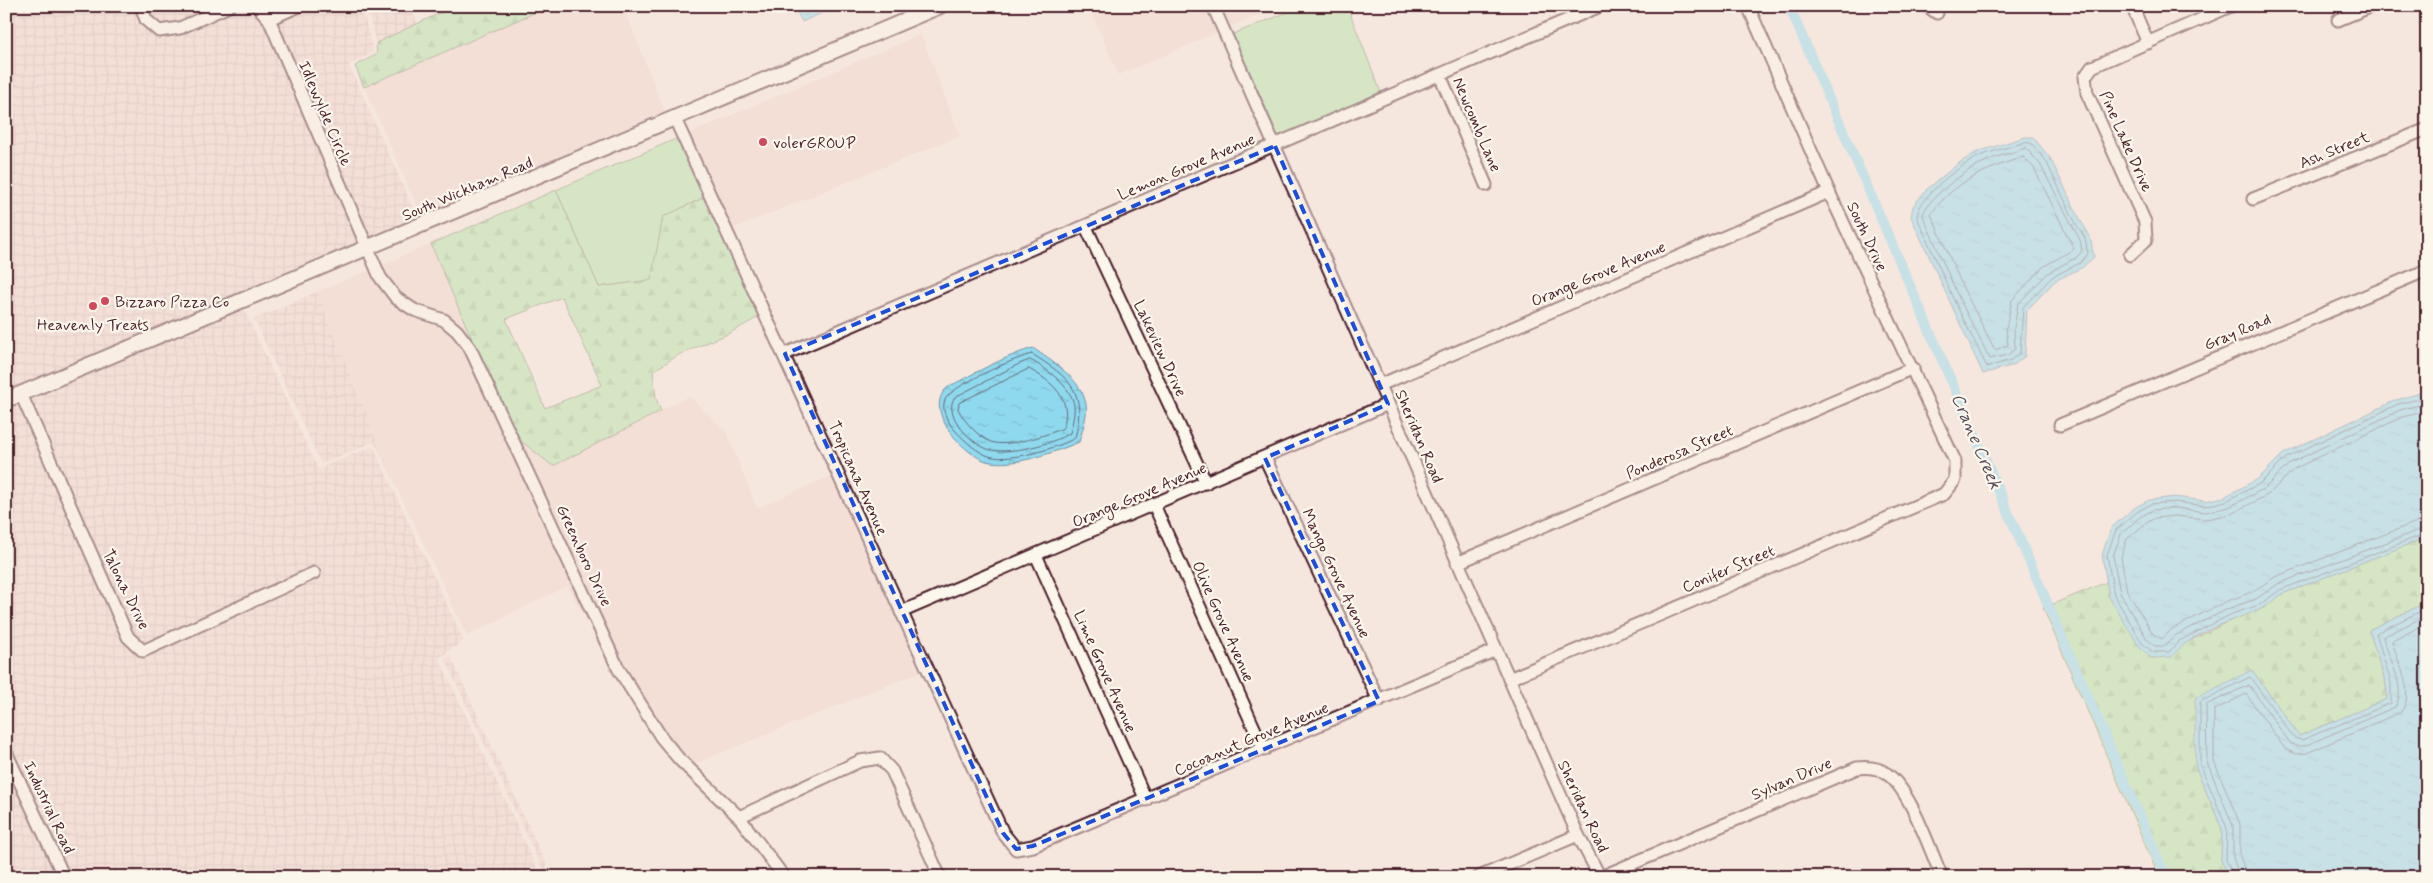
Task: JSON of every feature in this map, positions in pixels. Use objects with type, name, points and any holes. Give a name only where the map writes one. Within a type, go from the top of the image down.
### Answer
[{"type":"main road","name":"South Wickham Road","points":[[6,400],[368,249],[940,6]]},
{"type":"street","points":[[141,6],[146,20],[160,31],[180,28],[229,6]]},
{"type":"street","name":"Idlewylde Circle","points":[[257,6],[268,19],[368,249]]},
{"type":"street","points":[[268,19],[299,6]]},
{"type":"street","name":"Sheridan Road","points":[[1213,6],[1578,836],[1600,877]]},
{"type":"street","name":"Lemon Grove Avenue","points":[[785,354],[1600,6]]},
{"type":"street","name":"South Drive","points":[[1748,6],[1829,192],[1955,461],[1955,480]]},
{"type":"street","points":[[2132,6],[2148,43]]},
{"type":"street","name":"Pine Lake Drive","points":[[2130,255],[2146,240],[2145,222],[2087,93],[2085,77],[2092,67],[2231,6]]},
{"type":"street","points":[[2338,20],[2372,6]]},
{"type":"street","name":"Newcomb Lane","points":[[1440,75],[1486,185]]},
{"type":"street","name":"Tropicana Avenue","points":[[675,119],[785,354],[1003,833],[1016,849]]},
{"type":"street","name":"Ash Street","points":[[2253,198],[2427,129]]},
{"type":"street","name":"Orange Grove Avenue","points":[[1380,385],[1829,192]]},
{"type":"street","name":"Lakeview Drive","points":[[1086,227],[1206,483]]},
{"type":"street","name":"Greenboro Drive","points":[[368,249],[380,277],[396,298],[414,310],[444,320],[457,331],[470,348],[618,668],[636,699],[679,759],[739,817],[784,877]]},
{"type":"street","name":"Gray Road","points":[[2060,425],[2427,270]]},
{"type":"street","name":"Ponderosa Street","points":[[1457,563],[1913,368]]},
{"type":"street","name":"Talona Drive","points":[[21,394],[128,637],[143,651],[314,573]]},
{"type":"street","name":"Orange Grove Avenue","points":[[902,612],[1388,404]]},
{"type":"street","name":"Mango Grove Avenue","points":[[1265,458],[1379,701]]},
{"type":"street","name":"Conifer Street","points":[[1509,679],[1944,494],[1955,480]]},
{"type":"street","name":"Olive Grove Avenue","points":[[1154,505],[1264,750]]},
{"type":"street","name":"Lime Grove Avenue","points":[[1036,555],[1146,800]]},
{"type":"street","name":"Cocoanut Grove Avenue","points":[[1016,849],[1033,846],[1146,800],[1496,650]]},
{"type":"street","name":"Industrial Road","points":[[6,752],[64,877]]},
{"type":"street","points":[[739,817],[860,761],[880,758],[892,771],[940,877]]},
{"type":"street","name":"Sylvan Drive","points":[[1600,877],[1857,768],[1870,767],[1887,773],[1903,790],[1942,877]]},
{"type":"street","points":[[1479,877],[1578,836]]},
{"type":"highlighted area","points":[[1275,146],[1388,404],[1265,458],[1379,701],[1033,846],[1016,849],[1003,833],[785,354]]},
{"type":"shaded area","points":[[6,6],[361,6],[374,52],[349,65],[417,217],[237,294],[318,469],[373,446],[464,641],[439,658],[541,877],[6,877]]},
{"type":"shaded area","points":[[366,6],[410,6],[418,25],[376,43]]},
{"type":"shaded area","points":[[550,6],[623,6],[665,112],[421,215],[364,87]]},
{"type":"shaded area","points":[[1089,6],[1207,6],[1219,32],[1118,75]]},
{"type":"shaded area","points":[[1219,6],[1279,6],[1228,28]]},
{"type":"shaded area","points":[[921,34],[960,136],[725,232],[683,136]]},
{"type":"shaded area","points":[[431,244],[483,365],[521,441],[553,466],[689,396],[726,431],[757,508],[836,474],[923,671],[679,770],[641,717],[567,586],[467,636],[390,473],[317,292]]},
{"type":"shaded area","points":[[317,292],[390,473],[374,442],[321,464],[254,319]]},
{"type":"shaded area","points":[[450,655],[552,877],[546,877],[445,659]]},
{"type":"green space","points":[[455,6],[550,6],[364,87],[355,66],[377,54],[376,43]]},
{"type":"green space","points":[[1304,6],[1347,6],[1382,95],[1285,137],[1278,135],[1233,34]]},
{"type":"green space","points":[[683,136],[709,195],[663,217],[652,280],[599,287],[556,190]]},
{"type":"green space","points":[[556,190],[599,287],[651,280],[663,217],[709,195],[762,315],[730,333],[680,354],[653,371],[656,399],[661,411],[553,466],[521,441],[483,365],[431,244]],"holes":[[[562,297],[602,385],[545,408],[506,319]]]},
{"type":"green space","points":[[2427,537],[2427,602],[2369,630],[2386,684],[2387,699],[2299,736],[2252,670],[2195,765],[2222,829],[2221,861],[2230,877],[2159,877],[2043,608],[2107,582],[2109,597],[2181,645],[2234,619],[2261,609],[2282,594]]},
{"type":"water","points":[[794,6],[837,6],[802,22]]},
{"type":"water","points":[[2025,137],[2033,137],[2050,158],[2090,236],[2094,257],[2083,267],[2055,281],[2027,310],[2025,356],[2014,365],[1983,374],[1911,217],[1913,206],[1926,190],[1959,163],[1977,152]]},
{"type":"water","points":[[1033,348],[1065,372],[1078,386],[1083,395],[1086,413],[1079,442],[1021,461],[997,463],[977,457],[957,441],[949,430],[939,408],[941,397],[951,385],[999,361]]},
{"type":"water","points":[[2427,391],[2427,537],[2282,594],[2259,610],[2212,628],[2190,640],[2172,657],[2151,658],[2139,646],[2109,597],[2102,555],[2111,528],[2134,508],[2149,500],[2175,497],[2205,501],[2224,497],[2258,479],[2283,454],[2396,400]]},
{"type":"water","points":[[2427,602],[2427,877],[2230,877],[2221,861],[2222,829],[2195,765],[2195,698],[2252,670],[2299,736],[2387,699],[2386,684],[2369,630]]},
{"type":"waterway","name":"Crane Creek","points":[[1789,6],[2166,877]]},
{"type":"place","name":"volerGROUP","points":[[763,142]]},
{"type":"place","name":"Bizzaro Pizza Co","points":[[105,301]]},
{"type":"place","name":"Heavenly Treats","points":[[93,306]]}]
